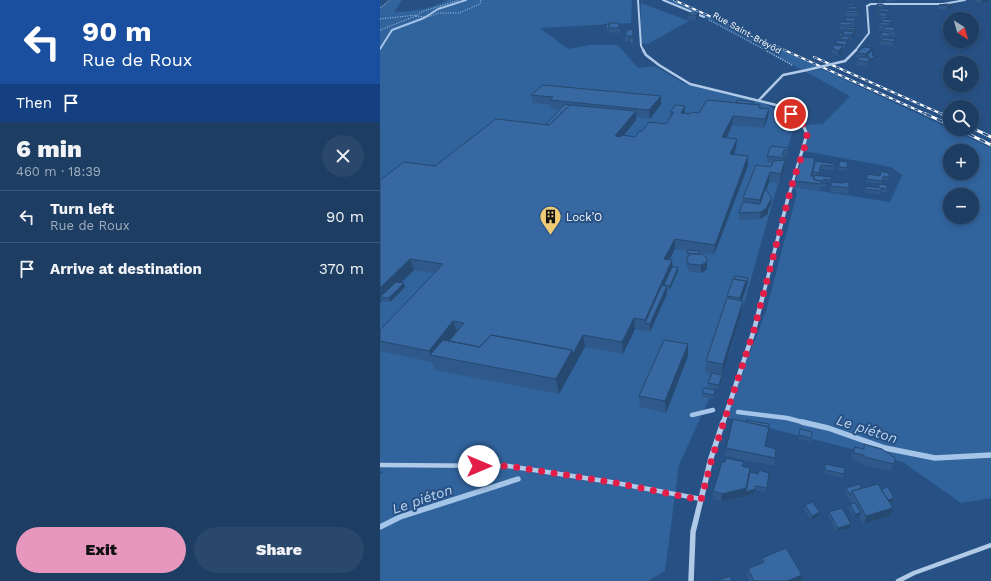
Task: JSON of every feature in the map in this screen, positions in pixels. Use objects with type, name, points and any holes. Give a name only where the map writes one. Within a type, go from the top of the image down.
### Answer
[{"type":"street","points":[[638,0],[641,46],[646,54],[685,82],[759,100],[776,106],[791,114],[802,123],[807,134],[791,188],[754,330],[712,458],[701,500],[693,532],[691,581]]},
{"type":"street","name":"Rue Saint-Brèyôd","points":[[663,0],[704,17]]},
{"type":"street","points":[[759,100],[783,75],[845,61],[851,57],[868,33],[867,6],[870,4],[943,4],[965,0]]},
{"type":"lane","points":[[380,465],[508,466],[611,482],[701,500]]},
{"type":"lane","points":[[898,581],[914,573],[991,545]]},
{"type":"path","points":[[380,8],[390,0]]},
{"type":"path","points":[[380,30],[416,16],[421,12],[459,0]]},
{"type":"path","points":[[380,19],[416,16],[428,17],[439,13],[460,13],[480,4],[481,0]]},
{"type":"path","name":"Rue Saint-Brèyôd","points":[[704,17],[802,70]]},
{"type":"shaded area","points":[[390,0],[402,0],[394,12],[421,9],[434,6],[447,0],[632,0],[631,23],[540,28],[568,49],[590,45],[618,45],[638,68],[655,66],[683,83],[762,102],[782,113],[794,126],[731,350],[679,465],[665,571],[648,581],[380,581],[380,474],[384,472],[380,471],[380,7]]},
{"type":"shaded area","points":[[664,0],[672,0],[710,17],[716,18],[818,67],[802,70],[704,17]]},
{"type":"shaded area","points":[[641,3],[689,21],[648,44],[640,43]]},
{"type":"shaded area","points":[[822,69],[943,126],[943,136],[965,136],[991,148],[991,498],[961,503],[903,462],[725,417],[766,311],[797,193],[794,187],[890,202],[902,175],[891,167],[803,151],[807,134],[806,125],[823,124],[850,96],[806,72]]},
{"type":"building","points":[[848,3],[855,3],[855,5],[848,5]]},
{"type":"building","points":[[877,4],[883,4],[884,7],[877,7]]},
{"type":"building","points":[[947,4],[952,5],[939,5]]},
{"type":"building","points":[[850,6],[857,7],[857,9],[850,9]]},
{"type":"building","points":[[878,9],[888,9],[889,12],[878,11]]},
{"type":"building","points":[[845,10],[858,11],[859,13],[845,12]]},
{"type":"building","points":[[692,12],[699,13],[696,15],[687,15]]},
{"type":"building","points":[[879,13],[886,13],[887,16],[879,16]]},
{"type":"building","points":[[845,18],[855,18],[855,21],[846,21]]},
{"type":"building","points":[[881,19],[891,20],[892,23],[882,22]]},
{"type":"building","points":[[840,22],[852,22],[852,25],[840,25]]},
{"type":"building","points":[[880,22],[890,23],[891,25],[880,25]]},
{"type":"building","points":[[609,23],[618,23],[620,28],[611,28],[609,27]]},
{"type":"building","points":[[606,24],[609,24],[609,29],[606,29]]},
{"type":"building","points":[[847,27],[856,28],[854,30],[845,29]]},
{"type":"building","points":[[884,27],[894,27],[895,31],[884,30]]},
{"type":"building","points":[[633,29],[633,36],[625,36],[627,30]]},
{"type":"building","points":[[845,31],[854,32],[852,35],[842,34]]},
{"type":"building","points":[[881,32],[889,33],[890,36],[882,36]]},
{"type":"building","points":[[840,33],[843,33],[842,36],[838,36]]},
{"type":"building","points":[[843,36],[850,37],[848,40],[840,39]]},
{"type":"building","points":[[630,38],[634,38],[633,44],[630,43]]},
{"type":"building","points":[[883,38],[895,39],[894,42],[881,40]]},
{"type":"building","points":[[838,40],[848,42],[845,45],[835,43]]},
{"type":"building","points":[[835,45],[843,46],[839,51],[832,48]]},
{"type":"building","points":[[864,47],[872,48],[866,54],[856,53]]},
{"type":"building","points":[[873,51],[872,55],[875,56],[870,60],[870,58],[868,58],[869,56],[867,55]]},
{"type":"building","points":[[859,57],[870,58],[868,62],[857,60]]},
{"type":"building","points":[[543,85],[661,96],[649,110],[550,100],[553,97],[531,95]]},
{"type":"building","name":"Lock’O","points":[[707,100],[760,105],[759,108],[769,109],[765,119],[733,116],[722,137],[737,139],[730,154],[748,156],[715,245],[675,239],[664,259],[672,260],[645,320],[634,318],[622,342],[583,335],[573,354],[572,350],[491,335],[480,347],[449,341],[464,323],[453,321],[429,351],[380,341],[380,330],[443,264],[410,259],[380,288],[380,180],[404,162],[435,166],[496,119],[549,125],[570,105],[636,111],[615,136],[620,137],[622,135],[635,137],[649,122],[666,124],[674,112],[670,112],[675,105],[685,106],[681,113],[699,113]]},
{"type":"building","points":[[737,100],[754,102],[753,104],[736,103]]},
{"type":"building","points":[[565,104],[570,105],[549,125],[546,124]]},
{"type":"building","points":[[771,146],[789,148],[789,150],[784,150],[782,155],[787,156],[787,158],[767,156]]},
{"type":"building","points":[[801,157],[815,158],[811,176],[814,176],[814,180],[822,181],[821,184],[795,181]]},
{"type":"building","points":[[785,160],[781,174],[770,172],[760,200],[743,198],[756,165],[771,167],[773,161]]},
{"type":"building","points":[[815,161],[835,164],[834,166],[821,165],[819,173],[813,172]]},
{"type":"building","points":[[839,161],[848,162],[847,168],[839,167]]},
{"type":"building","points":[[881,171],[889,173],[889,177],[883,177],[883,181],[867,179],[867,174],[880,176]]},
{"type":"building","points":[[812,175],[832,177],[831,180],[824,179],[823,181],[826,181],[826,183],[822,183],[822,181],[814,180],[814,176]]},
{"type":"building","points":[[831,182],[849,182],[849,188],[831,186]]},
{"type":"building","points":[[879,184],[887,185],[888,189],[881,188],[881,191],[865,189],[865,186],[879,188]]},
{"type":"building","points":[[765,189],[772,198],[767,206],[768,207],[761,212],[739,213],[743,202],[760,204]]},
{"type":"building","points":[[688,250],[700,251],[699,254],[687,253]]},
{"type":"building","points":[[691,254],[703,254],[707,259],[707,262],[701,265],[689,264],[686,258]]},
{"type":"building","points":[[672,267],[678,267],[670,286],[664,285]]},
{"type":"building","points":[[735,276],[748,278],[746,285],[746,281],[734,279]]},
{"type":"building","points":[[733,279],[746,281],[740,298],[727,296]]},
{"type":"building","points":[[396,282],[404,283],[389,298],[380,297]]},
{"type":"building","points":[[662,285],[667,286],[650,324],[645,323]]},
{"type":"building","points":[[727,298],[743,301],[723,364],[706,361]]},
{"type":"building","points":[[491,335],[572,350],[556,379],[430,355],[443,340],[480,347]]},
{"type":"building","points":[[664,340],[688,344],[665,401],[639,396]]},
{"type":"building","points":[[712,373],[722,375],[719,385],[708,383]]},
{"type":"building","points":[[704,388],[715,390],[714,395],[702,393]]},
{"type":"building","points":[[733,419],[769,427],[765,446],[776,449],[775,458],[726,448]]},
{"type":"building","points":[[746,420],[769,424],[768,427],[746,422]]},
{"type":"building","points":[[800,429],[812,432],[811,438],[799,435]]},
{"type":"building","points":[[864,444],[882,449],[895,458],[894,464],[864,457],[864,455],[854,453],[854,447],[864,449]]},
{"type":"building","points":[[726,458],[744,462],[742,466],[750,468],[746,488],[722,494],[713,491],[722,462],[725,462]]},
{"type":"building","points":[[825,464],[845,468],[844,474],[825,470]]},
{"type":"building","points":[[759,470],[769,473],[767,488],[756,486],[755,489],[746,492],[750,472],[758,474]]},
{"type":"building","points":[[859,484],[862,488],[852,491],[850,495],[846,488]]},
{"type":"building","points":[[878,484],[893,508],[866,516],[852,491]]},
{"type":"building","points":[[888,487],[894,498],[888,500],[881,489]]},
{"type":"building","points":[[812,502],[820,512],[812,516],[805,505]]},
{"type":"building","points":[[855,503],[861,513],[855,514],[850,504]]},
{"type":"building","points":[[842,508],[851,524],[838,528],[829,512]]},
{"type":"building","points":[[786,548],[802,575],[787,581],[754,581],[748,569],[764,562],[762,558]]},
{"type":"building","points":[[730,576],[732,581],[717,581]]},
{"type":"waterway","name":"Le piéton","points":[[380,49],[392,30],[424,18],[438,9],[466,0]]},
{"type":"waterway","name":"Le piéton","points":[[692,415],[713,410]]},
{"type":"waterway","name":"Le piéton","points":[[738,412],[787,418],[804,422]]},
{"type":"waterway","name":"Le piéton","points":[[804,422],[828,428],[885,448],[935,458],[991,455]]},
{"type":"waterway","name":"Le piéton","points":[[380,527],[400,517],[518,479]]},
{"type":"railway","points":[[674,0],[928,115]]},
{"type":"railway","points":[[814,57],[943,115]]},
{"type":"railway","points":[[926,114],[943,122]]},
{"type":"railway","points":[[979,131],[991,137]]},
{"type":"railway","points":[[972,136],[991,145]]},
{"type":"place","name":"Lock’O","points":[[550,236]]},
{"type":"route","points":[[479,466],[508,466],[611,482],[701,500],[712,458],[754,330],[793,181],[806,143],[807,134],[802,123],[791,114]]}]
